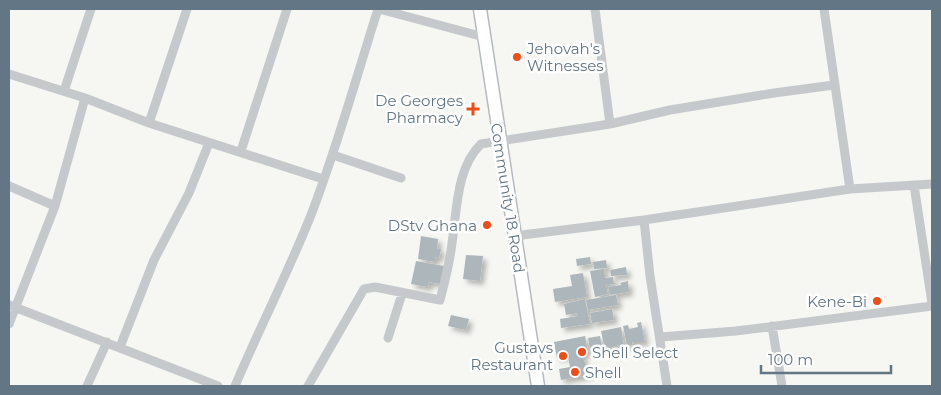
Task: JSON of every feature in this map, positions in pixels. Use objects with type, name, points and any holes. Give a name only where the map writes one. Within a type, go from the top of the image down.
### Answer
[{"type":"main road","name":"Community 18 Road","points":[[480,9],[538,386]]},
{"type":"street","points":[[64,91],[91,9]]},
{"type":"street","points":[[149,123],[186,9]]},
{"type":"street","points":[[241,152],[286,9]]},
{"type":"street","points":[[235,386],[290,266],[333,155],[378,9],[484,37]]},
{"type":"street","points":[[595,9],[610,124]]},
{"type":"street","points":[[824,9],[850,189]]},
{"type":"street","points":[[9,74],[85,98],[149,123],[323,179]]},
{"type":"street","points":[[308,386],[364,290],[370,287],[440,300],[452,245],[461,182],[470,158],[481,144],[610,124],[670,110],[834,85]]},
{"type":"street","points":[[9,324],[12,306],[55,206],[85,98]]},
{"type":"street","points":[[120,348],[154,260],[189,193],[209,143]]},
{"type":"street","points":[[333,155],[401,178]]},
{"type":"street","points":[[514,236],[644,220],[850,189],[932,184]]},
{"type":"street","points":[[661,337],[772,326],[932,304],[914,185]]},
{"type":"street","points":[[9,186],[55,206]]},
{"type":"street","points":[[644,220],[650,276],[661,337],[667,386]]},
{"type":"street","points":[[388,338],[402,294]]},
{"type":"street","points":[[12,306],[218,386]]},
{"type":"street","points":[[772,326],[782,386]]},
{"type":"street","points":[[86,386],[107,342]]},
{"type":"building","points":[[421,236],[438,239],[437,249],[441,249],[439,258],[435,257],[435,262],[418,259]]},
{"type":"building","points":[[466,255],[483,256],[480,281],[463,279]]},
{"type":"building","points":[[590,257],[591,264],[577,266],[576,259]]},
{"type":"building","points":[[606,260],[607,268],[594,269],[593,262]]},
{"type":"building","points":[[416,261],[444,266],[440,284],[429,282],[428,287],[411,284]]},
{"type":"building","points":[[626,267],[627,275],[611,276],[610,270]]},
{"type":"building","points":[[604,269],[605,278],[613,277],[614,284],[606,285],[608,294],[595,297],[590,271]]},
{"type":"building","points":[[583,273],[587,297],[555,302],[553,289],[572,286],[570,275]]},
{"type":"building","points":[[628,281],[629,292],[610,295],[608,287],[621,285],[620,283]]},
{"type":"building","points":[[616,295],[618,305],[588,310],[586,300]]},
{"type":"building","points":[[585,299],[590,324],[561,328],[560,319],[578,316],[578,313],[566,315],[564,304]]},
{"type":"building","points":[[612,309],[614,320],[592,323],[590,313]]},
{"type":"building","points":[[451,315],[469,319],[466,330],[448,326]]},
{"type":"building","points":[[641,322],[645,342],[632,342],[633,345],[627,346],[623,326],[628,325],[629,329],[638,327],[637,323]]},
{"type":"building","points":[[621,327],[624,346],[619,347],[618,345],[605,350],[601,331]]},
{"type":"building","points":[[585,336],[588,352],[582,354],[589,375],[561,380],[559,369],[570,367],[568,356],[557,358],[554,342]]},
{"type":"building","points":[[600,336],[602,347],[590,349],[588,338]]},
{"type":"place","name":"Jehovah's Witnesses","points":[[517,57]]},
{"type":"place","name":"De Georges Pharmacy","points":[[473,109]]},
{"type":"place","name":"DStv Ghana","points":[[487,225]]},
{"type":"place","name":"Kene-Bi","points":[[877,301]]},
{"type":"place","name":"Shell Select","points":[[582,352]]},
{"type":"place","name":"Gustavs Restaurant","points":[[563,356]]},
{"type":"place","name":"Shell","points":[[575,372]]}]
